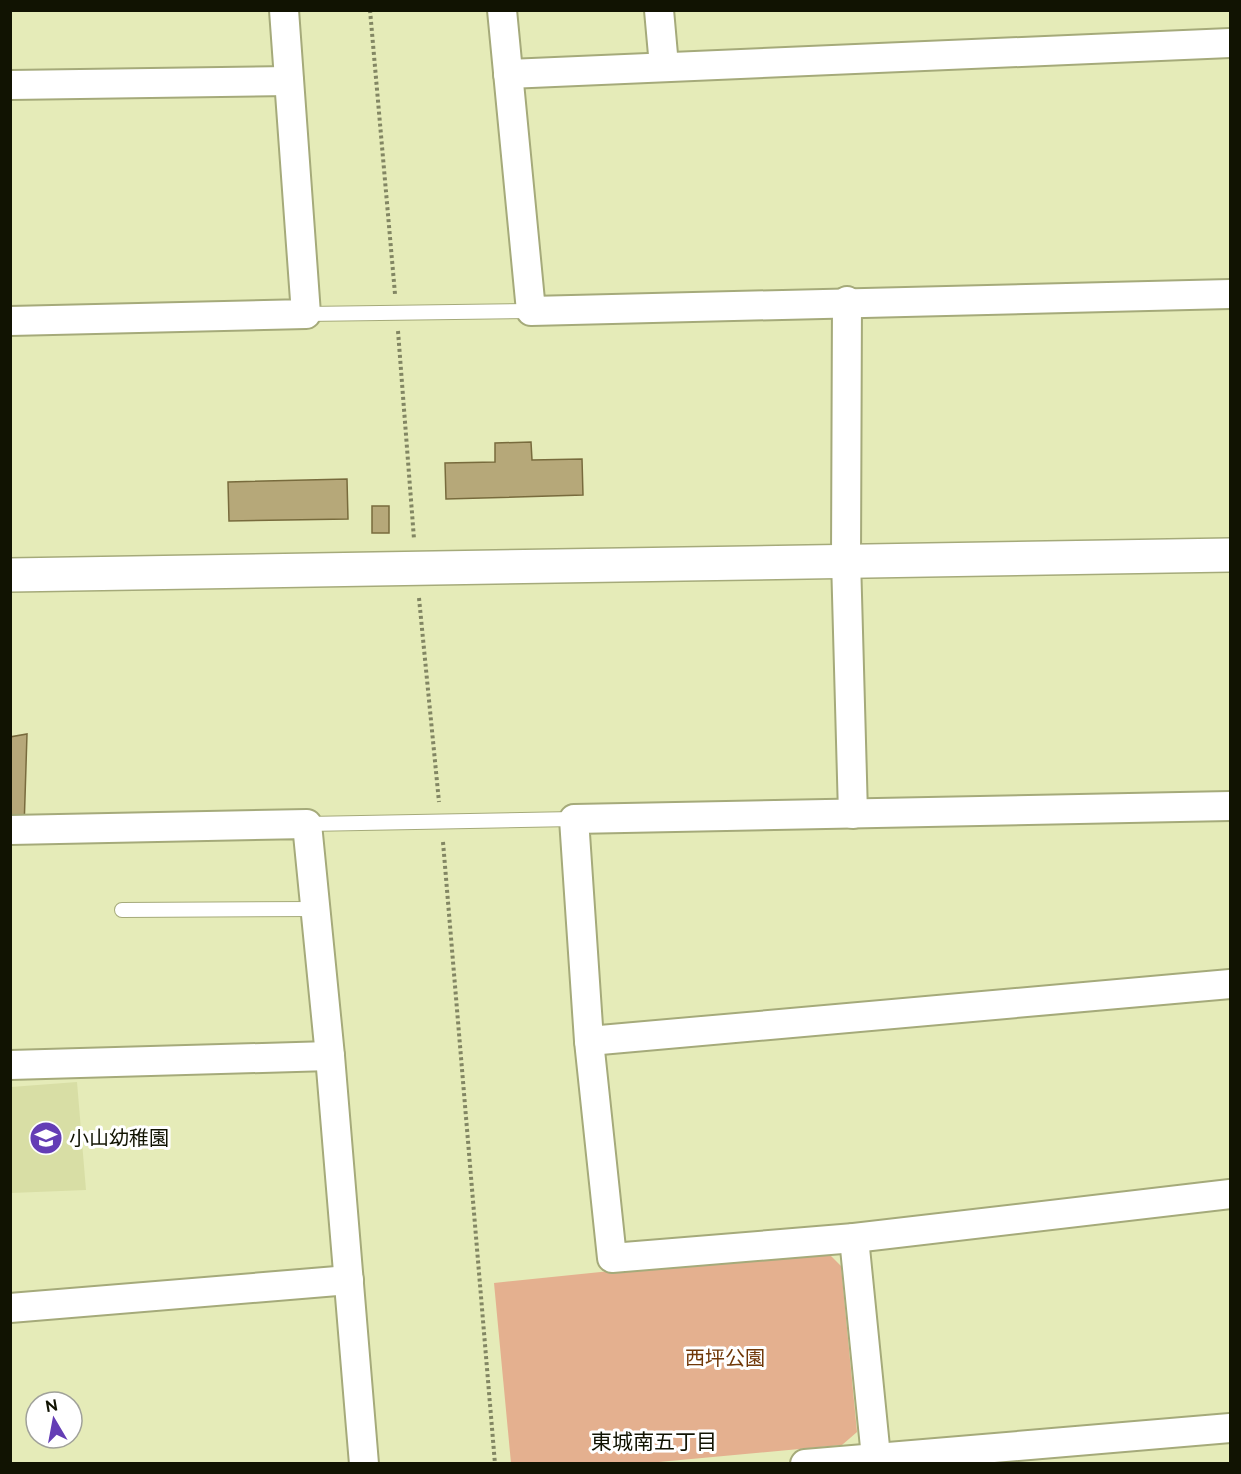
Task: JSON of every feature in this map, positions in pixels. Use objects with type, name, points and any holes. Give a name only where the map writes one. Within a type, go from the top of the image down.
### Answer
[{"type":"street","points":[[10,321],[306,315],[284,10]]},
{"type":"street","points":[[502,10],[531,310],[1230,294]]},
{"type":"street","points":[[659,10],[664,66]]},
{"type":"street","points":[[508,74],[1230,42]]},
{"type":"street","points":[[10,85],[289,81]]},
{"type":"street","points":[[847,301],[846,559],[853,814]]},
{"type":"street","points":[[10,575],[417,570],[846,559],[1230,555]]},
{"type":"street","points":[[1230,806],[574,819],[590,1041],[612,1258],[854,1238],[1230,1194]]},
{"type":"street","points":[[10,830],[307,824],[330,1056],[364,1464]]},
{"type":"street","points":[[590,1041],[1230,984]]},
{"type":"street","points":[[10,1065],[330,1056]]},
{"type":"street","points":[[854,1238],[876,1457]]},
{"type":"street","points":[[10,1308],[349,1280]]},
{"type":"street","points":[[805,1464],[876,1457],[1100,1451],[1230,1428]]},
{"type":"lane","points":[[306,315],[531,310]]},
{"type":"lane","points":[[307,824],[574,819]]},
{"type":"lane","points":[[122,910],[315,909]]},
{"type":"path","points":[[370,10],[495,1464]]},
{"type":"shaded area","name":"小山幼稚園","points":[[77,1082],[86,1190],[11,1193],[11,1087]]},
{"type":"green space","name":"西坪公園","points":[[824,1249],[841,1266],[857,1432],[842,1445],[648,1463],[511,1463],[494,1283]]},
{"type":"building","points":[[531,442],[532,460],[582,459],[583,495],[446,499],[445,463],[495,462],[495,443]]},
{"type":"building","points":[[347,479],[348,519],[229,521],[228,482]]},
{"type":"building","points":[[372,506],[389,506],[389,533],[372,533]]},
{"type":"building","points":[[27,734],[24,829],[10,830],[10,737]]},
{"type":"place","name":"小山幼稚園","points":[[46,1138]]},
{"type":"district","name":"東城南五丁目","points":[[654,1441]]}]
